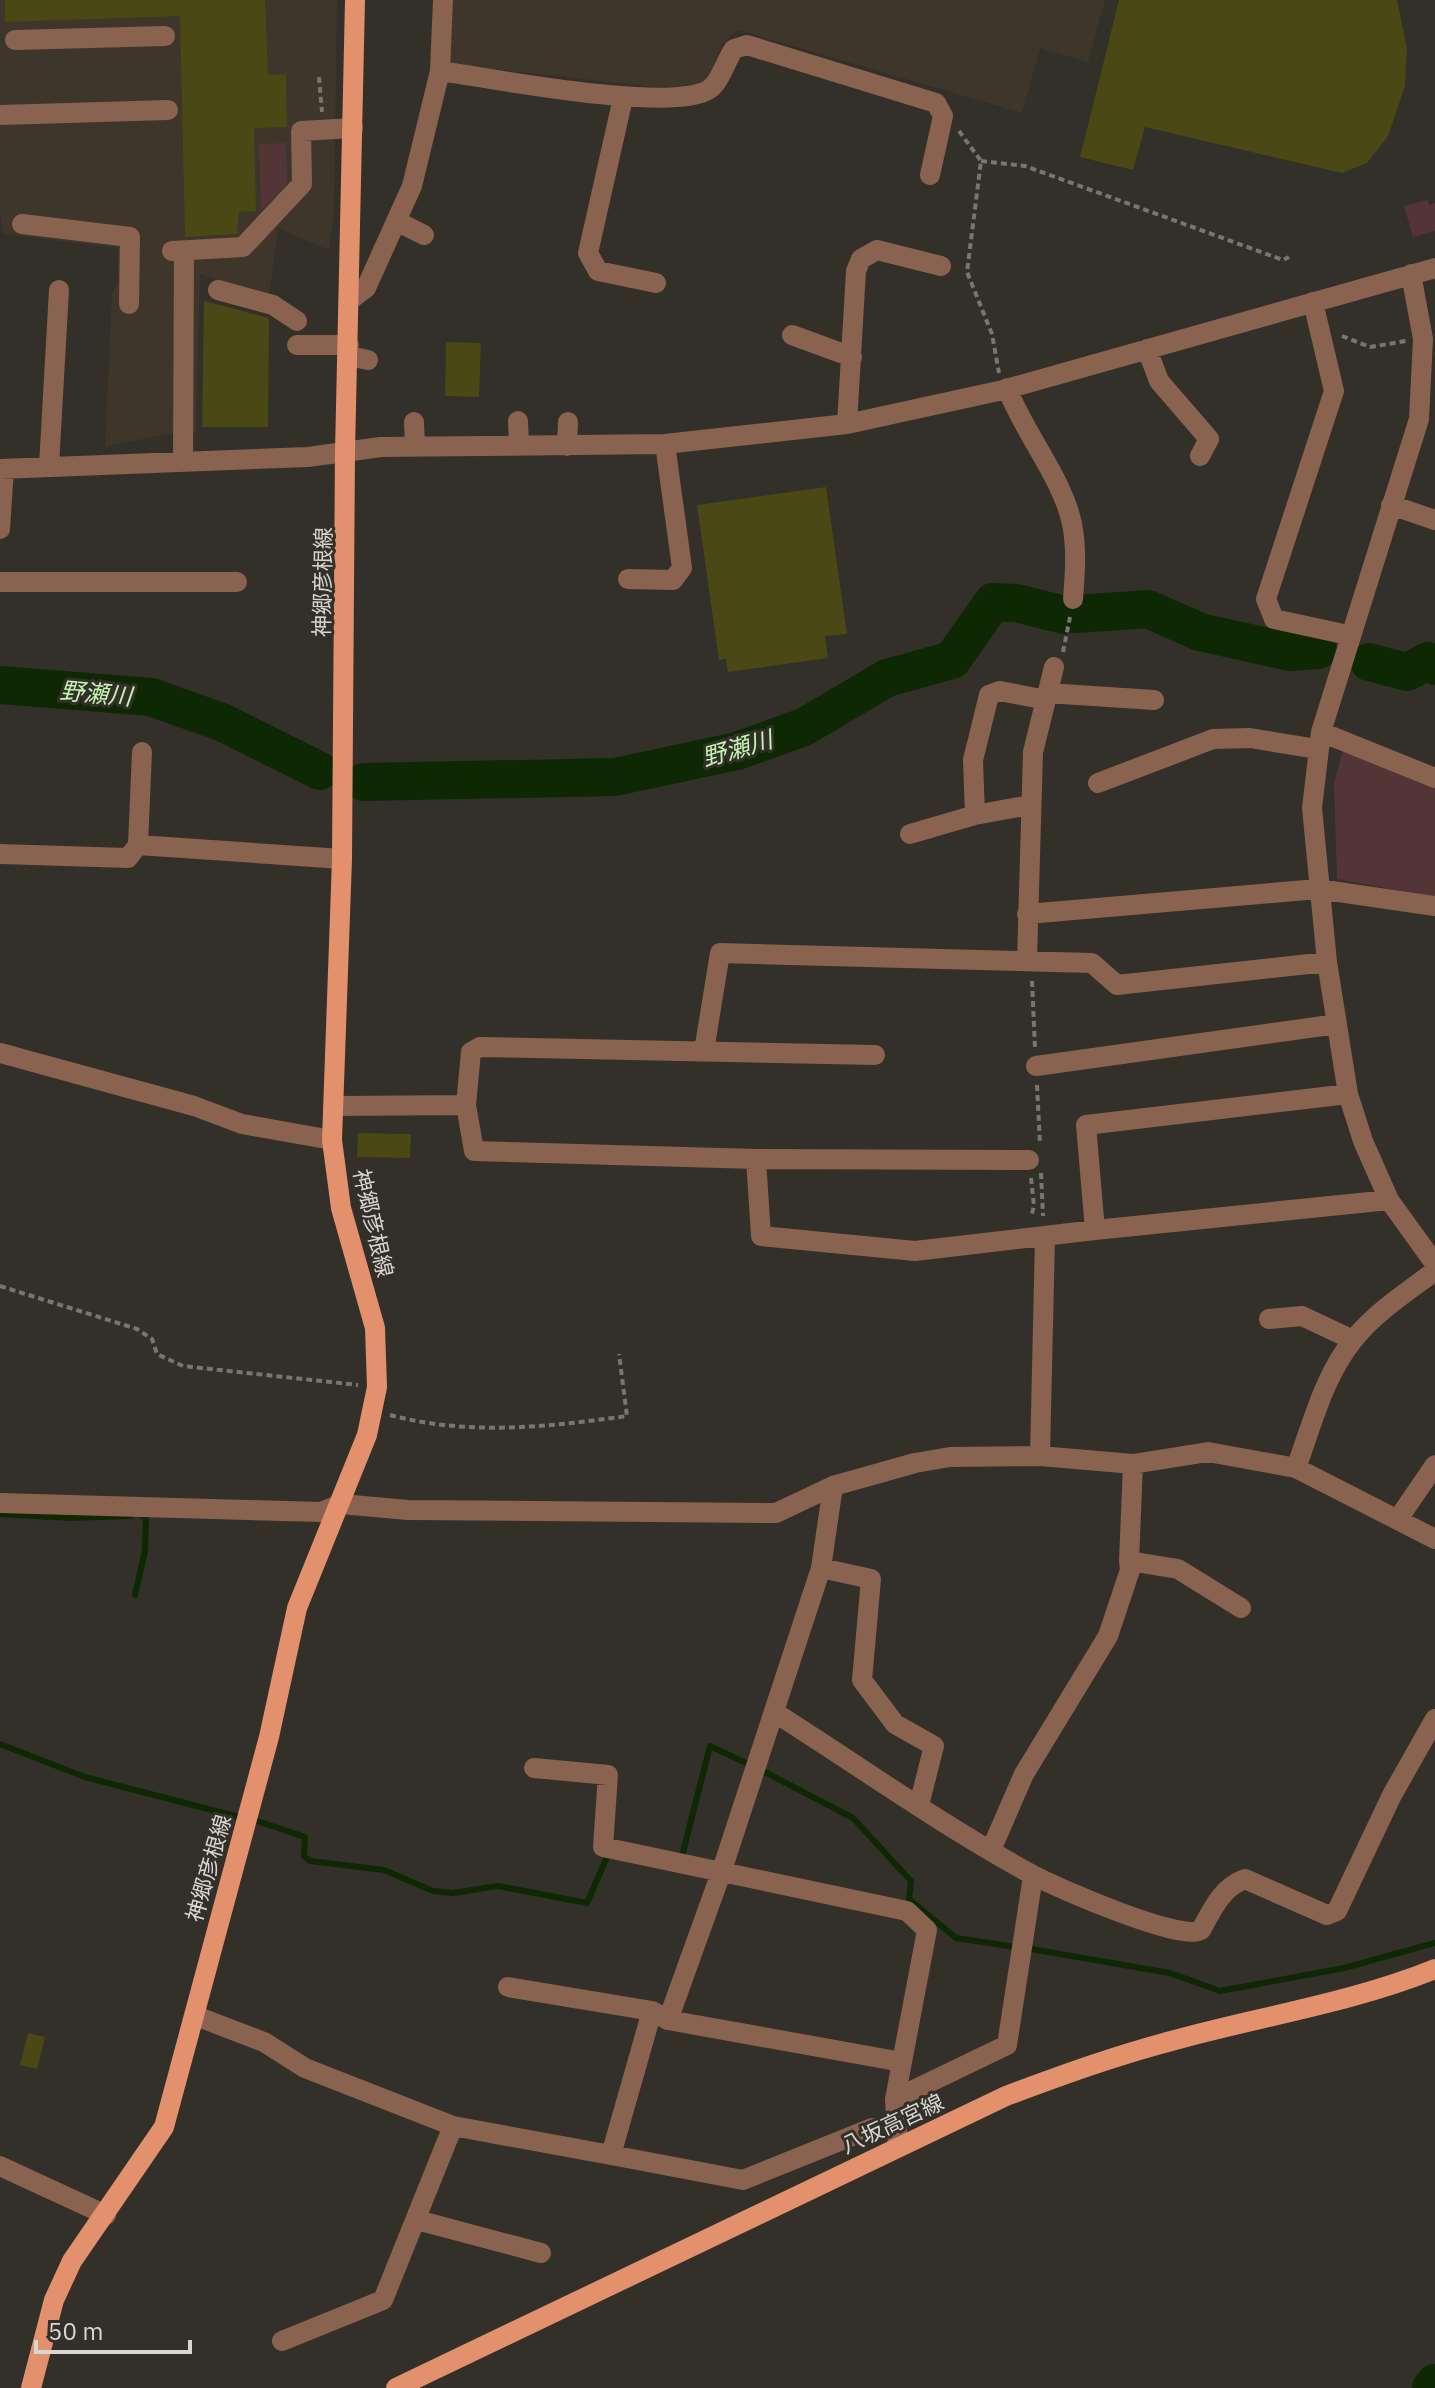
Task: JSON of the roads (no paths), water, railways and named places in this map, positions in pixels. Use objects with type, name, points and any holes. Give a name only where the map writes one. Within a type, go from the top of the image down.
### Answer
[{"type":"main road","name":"神郷彦根線","points":[[31,2388],[54,2300],[89,2233],[106,2215],[164,2127],[269,1737],[297,1608],[367,1435],[377,1387],[375,1328],[341,1208],[332,1140],[336,1106],[342,859],[345,452],[356,354],[350,300],[355,0]]},
{"type":"main road","name":"八坂高宮線","points":[[396,2388],[1006,2096],[1089,2065],[1176,2039],[1332,2003],[1435,1969]]},
{"type":"street","points":[[350,300],[366,288],[396,221],[416,188],[440,71],[443,0]]},
{"type":"street","points":[[15,40],[165,36]]},
{"type":"street","points":[[440,71],[623,98],[660,98],[702,93],[713,87],[734,49],[747,45],[936,103],[943,116],[930,175]]},
{"type":"street","points":[[623,98],[588,253],[598,271],[656,283]]},
{"type":"street","points":[[9,115],[168,110]]},
{"type":"street","points":[[183,462],[178,251],[243,247],[302,184],[301,131],[353,128]]},
{"type":"street","points":[[396,221],[424,235]]},
{"type":"street","points":[[22,224],[130,237],[129,304]]},
{"type":"street","points":[[847,424],[856,271],[861,259],[877,250],[941,266]]},
{"type":"street","points":[[0,529],[2,469],[308,457],[415,446],[665,444],[847,424],[1003,382],[1147,349],[1435,268]]},
{"type":"street","points":[[1411,274],[1422,339],[1419,419],[1348,635],[1319,740],[1312,808],[1327,962],[1348,1094],[1363,1141],[1389,1200],[1435,1264]]},
{"type":"street","points":[[49,466],[59,290]]},
{"type":"street","points":[[218,290],[273,305],[297,321]]},
{"type":"street","points":[[1313,302],[1334,391],[1266,599],[1274,619],[1348,635]]},
{"type":"street","points":[[792,335],[804,336],[815,346],[852,357]]},
{"type":"street","points":[[297,345],[356,354]]},
{"type":"street","points":[[1147,349],[1159,381],[1209,439],[1200,456]]},
{"type":"street","points":[[1003,382],[1016,414],[1072,521],[1076,557],[1073,599]]},
{"type":"street","points":[[518,421],[519,446]]},
{"type":"street","points":[[414,422],[415,446]]},
{"type":"street","points":[[567,446],[568,422]]},
{"type":"street","points":[[628,579],[673,580],[682,568],[665,444]]},
{"type":"street","points":[[1391,505],[1435,520]]},
{"type":"street","points":[[0,582],[237,582]]},
{"type":"street","points":[[1029,962],[1027,914],[1033,752],[1054,667]]},
{"type":"street","points":[[975,815],[973,760],[989,695],[1000,691],[1154,700]]},
{"type":"street","points":[[1098,783],[1213,739],[1250,738],[1319,740],[1435,778]]},
{"type":"street","points":[[0,854],[128,858],[138,845],[142,752]]},
{"type":"street","points":[[910,834],[975,815],[1030,805]]},
{"type":"street","points":[[138,845],[342,859]]},
{"type":"street","points":[[1027,914],[1318,889],[1435,906]]},
{"type":"street","points":[[704,1051],[720,953],[1092,963],[1117,985],[1327,962]]},
{"type":"street","points":[[1036,1066],[1337,1024]]},
{"type":"street","points":[[875,1055],[480,1047],[471,1052],[466,1105],[474,1151],[756,1159],[1029,1160]]},
{"type":"street","points":[[0,1053],[194,1106],[242,1124],[332,1140]]},
{"type":"street","points":[[1095,1230],[1086,1125],[1348,1094]]},
{"type":"street","points":[[336,1106],[466,1105]]},
{"type":"street","points":[[756,1159],[761,1236],[915,1251],[1389,1200]]},
{"type":"street","points":[[1037,1238],[1040,1456]]},
{"type":"street","points":[[1296,1468],[1329,1378],[1353,1340],[1381,1311],[1435,1271]]},
{"type":"street","points":[[1269,1319],[1302,1316],[1353,1340]]},
{"type":"street","points":[[0,1503],[321,1512],[341,1504],[408,1510],[776,1513],[833,1486],[915,1463],[950,1457],[983,1454],[1040,1456],[1133,1464],[1208,1452],[1296,1468],[1435,1539]]},
{"type":"street","points":[[991,1850],[1024,1774],[1108,1636],[1126,1582],[1133,1464]]},
{"type":"street","points":[[1398,1519],[1435,1465]]},
{"type":"street","points":[[611,2155],[660,2016],[721,1873],[821,1568],[833,1486]]},
{"type":"street","points":[[1129,1561],[1178,1569],[1241,1608]]},
{"type":"street","points":[[821,1568],[871,1579],[862,1680],[895,1724],[934,1746],[919,1805]]},
{"type":"street","points":[[774,1712],[1033,1876],[1146,1922],[1188,1934],[1201,1930],[1213,1907],[1233,1883],[1245,1879],[1327,1915],[1337,1911],[1392,1795],[1435,1719]]},
{"type":"street","points":[[534,1768],[608,1775],[603,1847],[907,1911],[927,1930],[895,2099],[898,2146]]},
{"type":"street","points":[[895,2099],[1007,2045],[1033,1876]]},
{"type":"street","points":[[508,1987],[902,2062]]},
{"type":"street","points":[[196,2016],[264,2042],[305,2068],[453,2126],[743,2180],[872,2128]]},
{"type":"street","points":[[282,2341],[383,2300],[453,2126]]},
{"type":"street","points":[[0,2166],[106,2215]]},
{"type":"street","points":[[417,2220],[541,2253]]},
{"type":"waterway","name":"野瀬川","points":[[364,782],[615,777],[737,751],[804,727],[887,678],[952,660],[993,602],[1016,603],[1064,615]]},
{"type":"waterway","name":"野瀬川","points":[[1076,614],[1148,609],[1200,632],[1290,652],[1318,650]]},
{"type":"waterway","name":"野瀬川","points":[[1369,662],[1407,672],[1428,661],[1435,666]]},
{"type":"waterway","name":"野瀬川","points":[[0,685],[151,697],[224,723],[320,771]]},
{"type":"waterway","points":[[0,1514],[70,1518],[131,1516]]},
{"type":"waterway","points":[[135,1595],[145,1551],[146,1515],[142,1516]]},
{"type":"waterway","points":[[0,1744],[85,1777],[239,1817]]},
{"type":"waterway","points":[[681,1860],[710,1746],[748,1764]]},
{"type":"waterway","points":[[761,1770],[853,1818],[911,1881],[909,1899],[956,1938],[1015,1947]]},
{"type":"waterway","points":[[257,1821],[305,1837],[304,1856],[310,1861],[384,1870],[433,1891],[453,1893],[498,1886],[587,1903],[607,1857]]},
{"type":"waterway","points":[[1031,1949],[1170,1973],[1220,1991],[1344,1968],[1435,1943]]},
{"type":"waterway","points":[[1431,2388],[1435,2383]]}]
